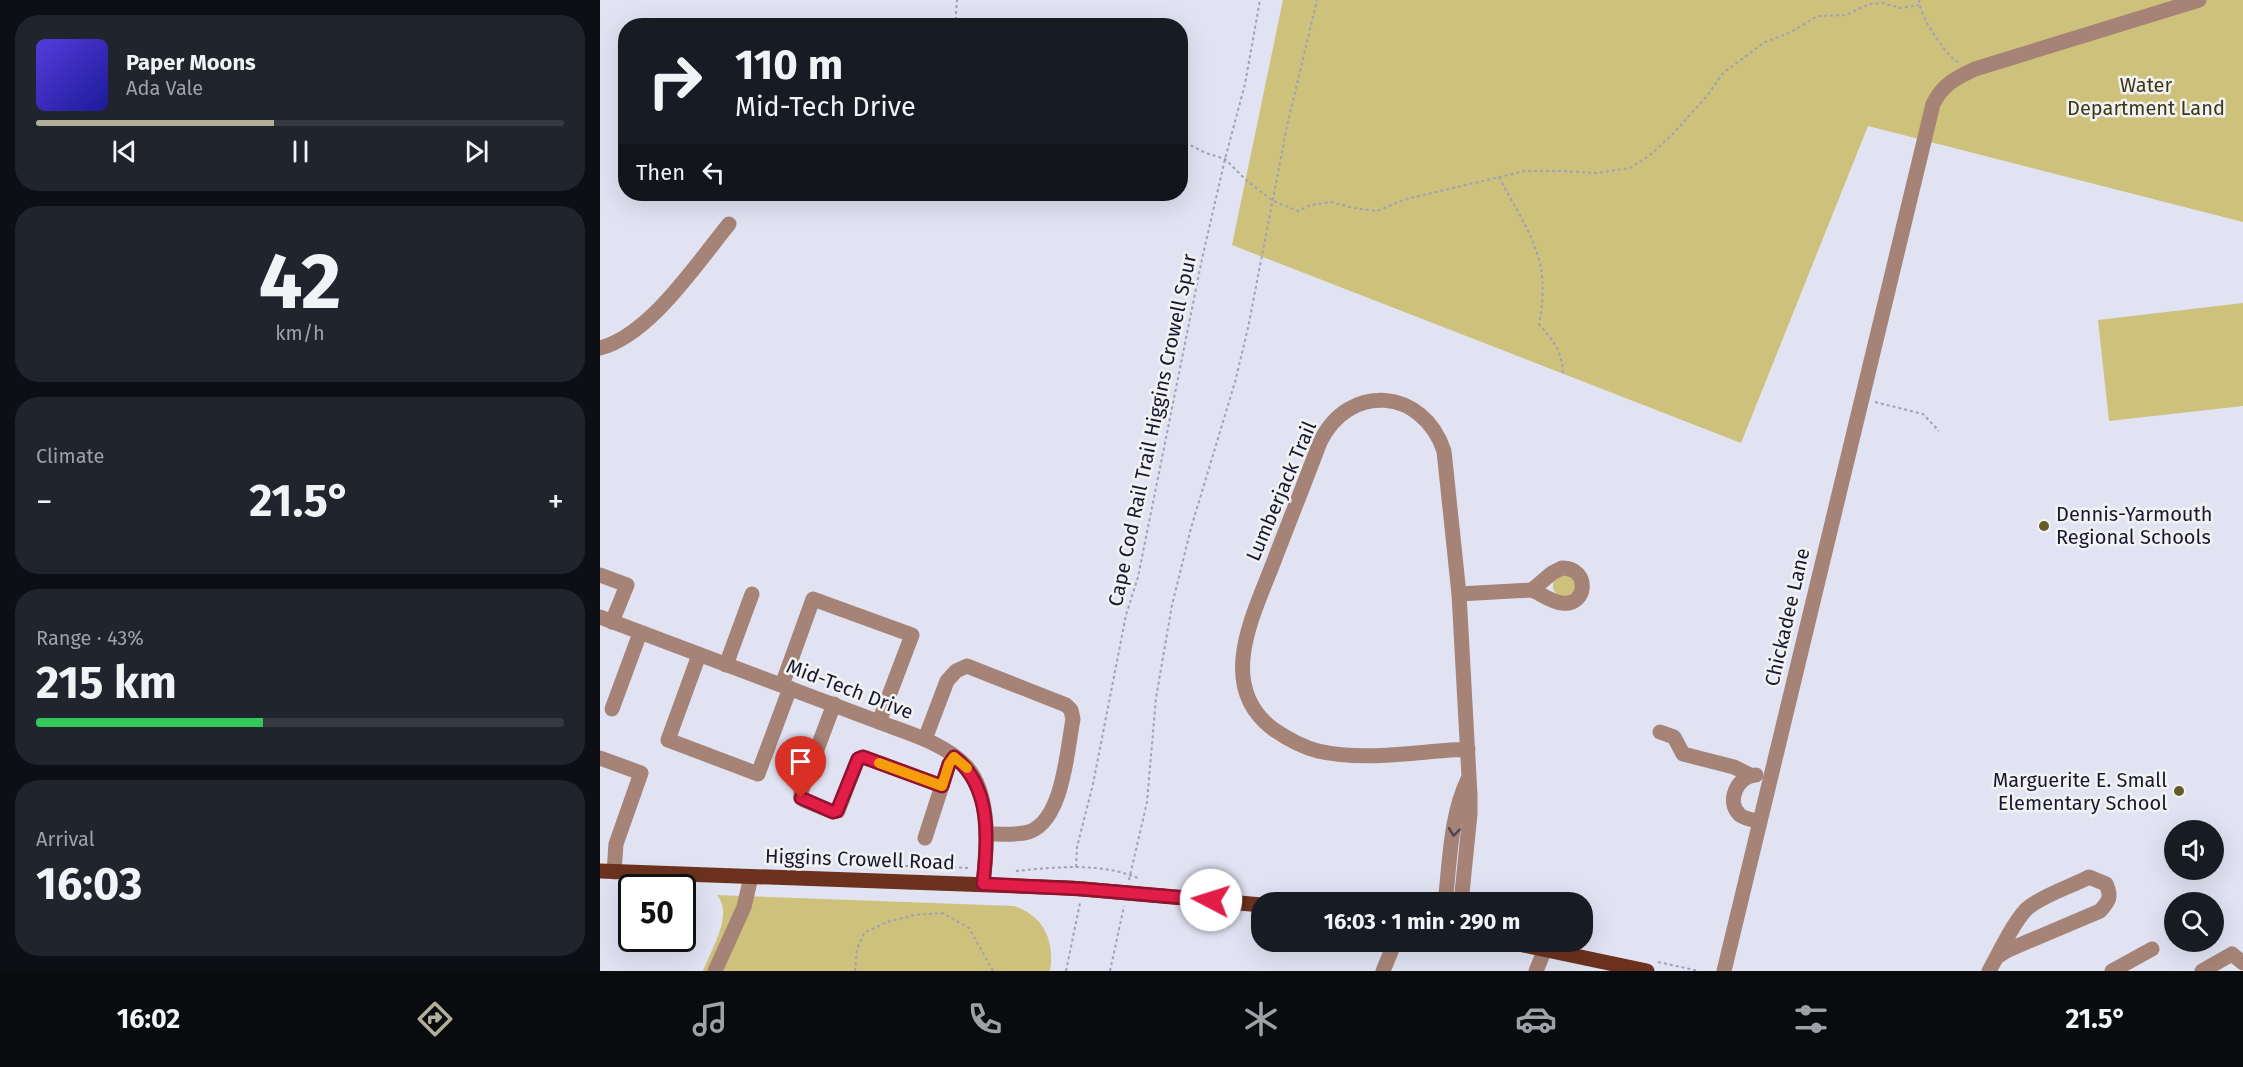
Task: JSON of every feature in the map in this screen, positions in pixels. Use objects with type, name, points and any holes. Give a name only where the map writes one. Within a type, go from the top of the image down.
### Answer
[{"type":"main road","name":"Higgins Crowell Road","points":[[607,872],[983,884],[1083,889],[1251,904]]},
{"type":"main road","points":[[1559,952],[1647,971]]},
{"type":"street","name":"Chickadee Lane","points":[[1724,971],[1933,104],[1940,90],[1956,78],[1973,70],[2199,0]]},
{"type":"street","points":[[600,348],[629,334],[656,312],[729,224]]},
{"type":"street","name":"Lumberjack Trail","points":[[1448,892],[1457,867],[1470,814],[1468,749],[1459,594],[1444,451],[1436,431],[1416,411],[1396,403],[1374,400],[1354,406],[1333,421],[1320,442],[1250,623],[1242,655],[1243,679],[1249,700],[1260,717],[1278,732],[1296,743],[1318,750],[1376,755],[1468,749]]},
{"type":"street","points":[[600,575],[627,585],[606,620]]},
{"type":"street","points":[[1459,594],[1532,590]]},
{"type":"street","points":[[726,665],[752,594]]},
{"type":"street","points":[[699,655],[668,740],[758,774],[813,599],[912,635],[879,722]]},
{"type":"street","name":"Mid-Tech Drive","points":[[606,620],[925,739],[954,757],[966,766],[978,788],[983,807],[986,834],[983,884]]},
{"type":"street","points":[[612,709],[640,633]]},
{"type":"street","points":[[925,739],[947,681],[956,671],[967,666],[1066,705],[1071,710],[1073,719],[1057,802],[1049,815],[1037,828],[1025,833],[986,834]]},
{"type":"street","points":[[834,705],[801,792],[801,798],[833,812],[837,811],[858,759],[863,757],[942,786]]},
{"type":"street","points":[[1660,732],[1674,737],[1683,754],[1734,767],[1750,775],[1770,778]]},
{"type":"street","points":[[925,838],[949,764],[954,757]]},
{"type":"street","points":[[600,758],[641,773],[607,872]]},
{"type":"street","points":[[1750,775],[1737,786],[1734,794],[1736,807],[1741,816],[1759,821]]},
{"type":"street","name":"Lumberjack Trail","points":[[1457,867],[1460,892]]},
{"type":"street","points":[[1989,971],[1997,957],[2029,907],[2089,877],[2106,884],[2110,893],[2109,902],[2100,911],[2008,950],[1997,957]]},
{"type":"street","points":[[716,971],[744,907],[751,878]]},
{"type":"street","points":[[2112,971],[2152,950]]},
{"type":"street","points":[[1383,971],[1391,952]]},
{"type":"street","points":[[1536,971],[1544,952]]},
{"type":"street","points":[[2202,971],[2238,959]]},
{"type":"path","points":[[956,18],[957,0]]},
{"type":"path","name":"Cape Cod Rail Trail Higgins Crowell Spur","points":[[1076,867],[1077,847],[1093,784],[1126,615],[1138,577],[1202,259],[1245,84],[1260,0]]},
{"type":"path","points":[[1110,971],[1147,802],[1156,698],[1173,605],[1191,528],[1235,382],[1248,328],[1287,126],[1317,0]]},
{"type":"path","points":[[1920,0],[1919,5],[1950,58],[1973,70]]},
{"type":"path","points":[[1188,144],[1225,159],[1246,180],[1273,201],[1298,211],[1311,205],[1331,202],[1377,211],[1406,199],[1525,171],[1597,173],[1630,168],[1671,136],[1707,96],[1723,73],[1765,42],[1789,33],[1818,16],[1846,15],[1869,4],[1882,3],[1901,8],[1919,5]]},
{"type":"path","points":[[1499,177],[1526,222],[1537,250],[1542,270],[1542,309],[1539,324],[1562,358],[1563,374]]},
{"type":"path","points":[[1861,399],[1923,414],[1939,431]]},
{"type":"path","points":[[1066,971],[1083,889]]},
{"type":"path","points":[[855,971],[857,949],[864,933],[887,922],[914,915],[943,913],[969,928],[993,971]]},
{"type":"green space","name":"Water Department Land","points":[[1283,0],[2243,0],[2243,222],[1868,126],[1741,443],[1232,245]]},
{"type":"green space","points":[[2243,303],[2243,406],[2109,421],[2098,320]]},
{"type":"green space","points":[[1564,575],[1572,578],[1575,586],[1572,594],[1564,597],[1556,594],[1553,586],[1556,578]]},
{"type":"green space","points":[[717,895],[1014,906],[1033,916],[1045,931],[1051,950],[1050,971],[703,971],[722,922],[722,903]]},
{"type":"slow traffic","points":[[879,763],[942,786],[949,764],[954,757],[967,768]]},
{"type":"place","name":"Dennis-Yarmouth Regional Schools","points":[[2044,526]]},
{"type":"place","name":"Marguerite E. Small Elementary School","points":[[2179,791]]},
{"type":"route","points":[[801,798],[833,812],[837,811],[841,806],[858,759],[863,757],[942,786],[949,764],[954,757],[966,766],[973,777],[983,807],[986,843],[983,884],[1083,889],[1211,900]]}]
